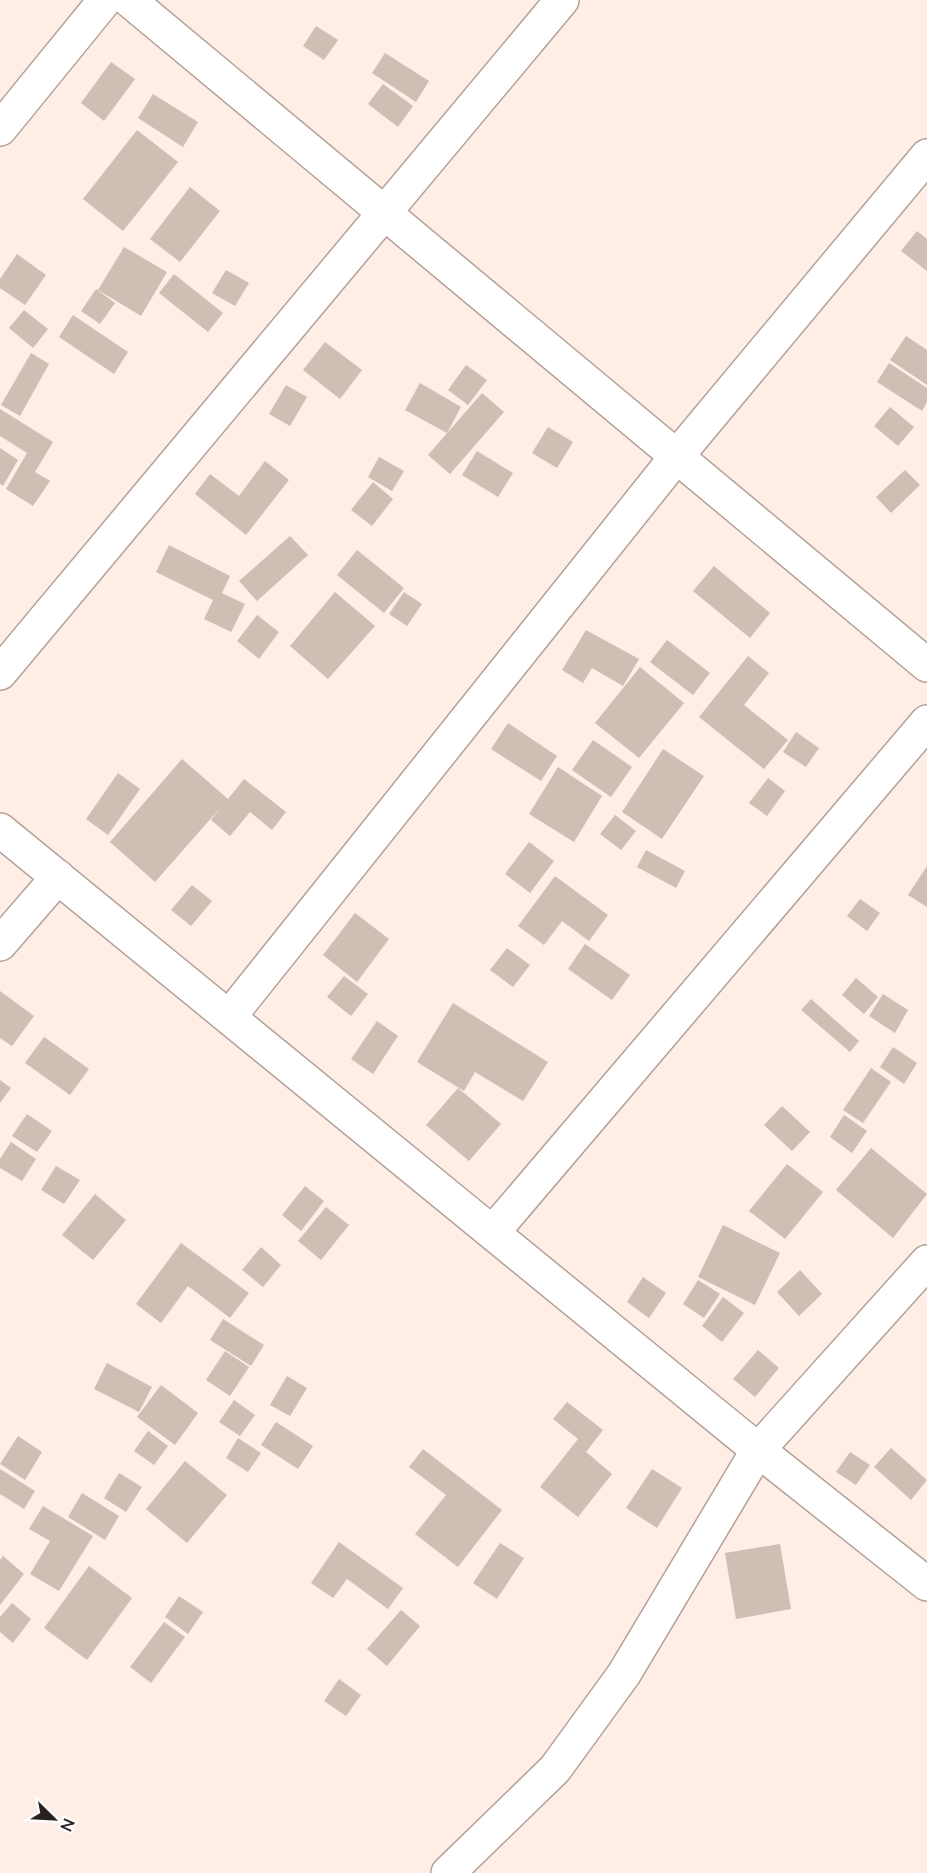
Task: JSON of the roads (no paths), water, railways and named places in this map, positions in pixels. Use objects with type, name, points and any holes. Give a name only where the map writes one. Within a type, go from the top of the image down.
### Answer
[{"type":"street","points":[[0,129],[105,0]]},
{"type":"street","points":[[129,0],[927,665]]},
{"type":"street","points":[[0,673],[562,0]]},
{"type":"street","points":[[229,1017],[677,456],[927,156]]},
{"type":"street","points":[[493,1232],[927,722]]},
{"type":"street","points":[[0,830],[758,1450],[927,1584]]},
{"type":"street","points":[[0,944],[58,877]]},
{"type":"street","points":[[448,1873],[555,1769],[624,1674],[758,1450],[927,1263]]}]
